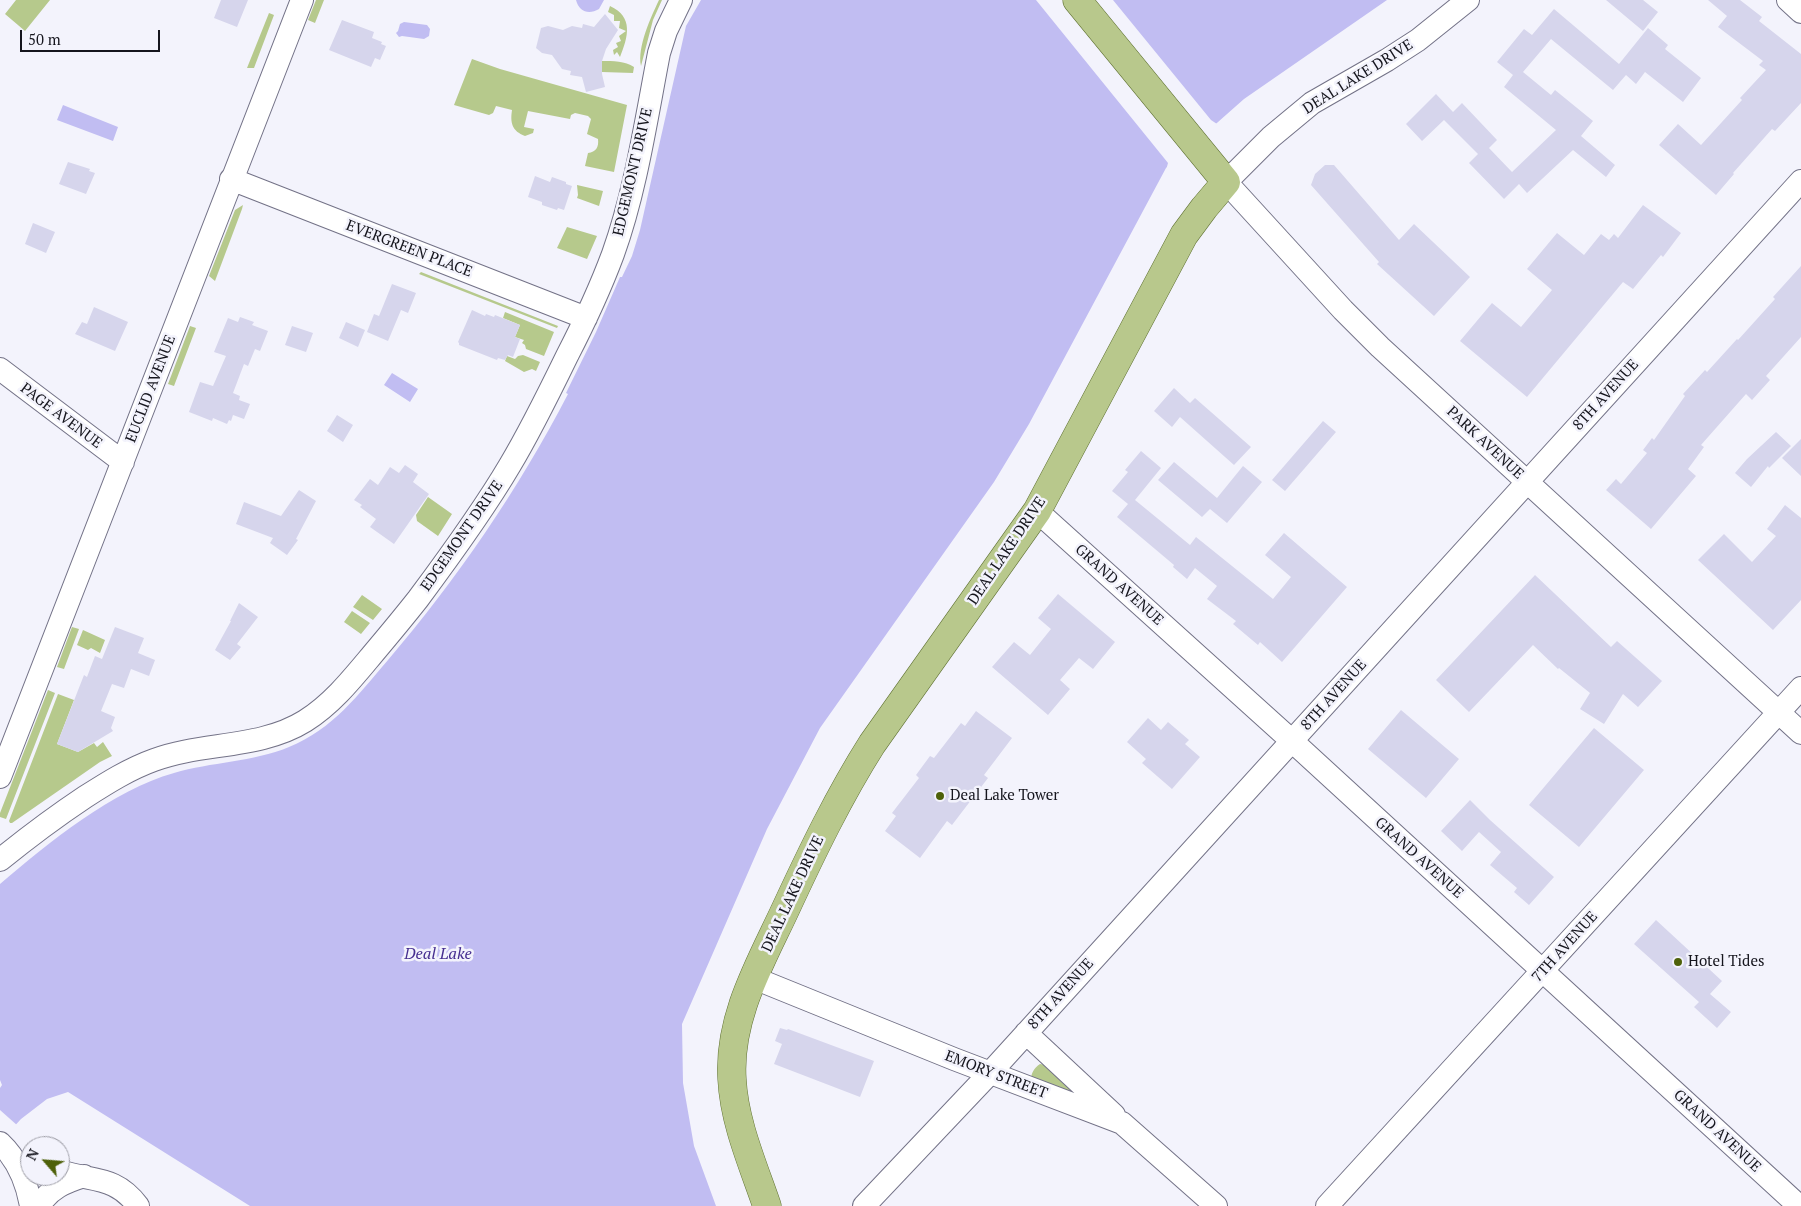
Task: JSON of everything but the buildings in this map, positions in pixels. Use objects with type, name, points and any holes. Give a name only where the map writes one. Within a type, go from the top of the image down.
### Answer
[{"type":"main road","name":"PARK AVENUE","points":[[1076,0],[1186,136],[1226,182]]},
{"type":"main road","name":"DEAL LAKE DRIVE","points":[[767,1206],[744,1138],[733,1093],[732,1077],[735,1031],[738,1018],[754,978],[820,835],[849,780],[872,744],[1037,511],[1184,236],[1226,182]]},
{"type":"street","name":"EUCLID AVENUE","points":[[0,777],[302,0]]},
{"type":"street","name":"EDGEMONT DRIVE","points":[[0,860],[55,817],[125,772],[175,754],[271,735],[302,722],[326,706],[355,676],[407,613],[472,523],[508,468],[528,434],[586,318],[612,255],[622,223],[632,188],[659,53],[666,31],[681,0]]},
{"type":"street","name":"DEAL LAKE DRIVE","points":[[1226,182],[1271,137],[1312,103],[1368,72],[1411,45],[1468,0]]},
{"type":"street","points":[[1788,0],[1801,12]]},
{"type":"street","name":"EVERGREEN PLACE","points":[[231,179],[586,318]]},
{"type":"street","name":"8TH AVENUE","points":[[864,1206],[1026,1033],[1801,181]]},
{"type":"street","name":"PARK AVENUE","points":[[1226,182],[1362,330],[1801,733]]},
{"type":"street","name":"PAGE AVENUE","points":[[0,369],[123,462]]},
{"type":"street","name":"GRAND AVENUE","points":[[1037,511],[1292,741],[1796,1202]]},
{"type":"street","name":"7TH AVENUE","points":[[1327,1206],[1801,688]]},
{"type":"street","name":"EMORY STREET","points":[[754,978],[1122,1123],[1216,1206]]},
{"type":"street","points":[[1026,1033],[1122,1123]]},
{"type":"street","points":[[2,1145],[20,1153]]},
{"type":"street","points":[[2,1145],[23,1178],[31,1206]]},
{"type":"street","points":[[70,1173],[102,1180],[120,1187],[138,1206]]},
{"type":"street","points":[[39,1206],[54,1188],[84,1176]]},
{"type":"green space","points":[[16,0],[50,0],[25,31],[5,14]]},
{"type":"green space","points":[[316,0],[324,0],[315,23],[308,20]]},
{"type":"green space","points":[[659,0],[662,0],[653,20],[641,66],[640,58],[643,41]]},
{"type":"green space","points":[[610,6],[623,16],[626,22],[627,35],[620,57],[617,52],[614,55],[613,50],[618,47],[616,43],[621,41],[619,36],[626,31],[619,28],[620,21],[614,21],[614,15],[608,12]]},
{"type":"green space","points":[[269,13],[274,15],[254,68],[247,68]]},
{"type":"green space","points":[[472,59],[500,69],[627,105],[614,172],[585,166],[588,153],[595,150],[598,142],[598,139],[587,134],[591,119],[588,116],[575,113],[571,115],[570,119],[528,111],[524,127],[534,129],[533,133],[525,136],[517,132],[513,126],[511,119],[512,110],[496,106],[493,113],[489,115],[454,105]]},
{"type":"green space","points":[[602,61],[615,61],[627,64],[634,67],[633,73],[602,72]]},
{"type":"green space","points":[[577,185],[603,191],[599,206],[577,198]]},
{"type":"green space","points":[[243,205],[215,281],[209,276],[235,210]]},
{"type":"green space","points":[[567,227],[597,236],[587,259],[557,248]]},
{"type":"green space","points":[[421,272],[558,326],[557,328],[419,274]]},
{"type":"green space","points":[[505,312],[554,332],[544,356],[526,349],[522,343],[524,340],[515,337],[520,325],[503,318]]},
{"type":"green space","points":[[190,326],[196,328],[174,386],[168,384]]},
{"type":"green space","points":[[523,355],[540,362],[536,371],[532,369],[524,372],[505,361],[507,356],[515,359]]},
{"type":"green space","points":[[428,497],[452,514],[438,536],[417,521],[416,515]]},
{"type":"green space","points":[[362,595],[382,609],[373,620],[353,607]]},
{"type":"green space","points":[[352,611],[370,623],[361,634],[344,622]]},
{"type":"green space","points":[[72,627],[79,629],[64,669],[57,667]]},
{"type":"green space","points":[[83,630],[105,640],[100,653],[91,648],[88,650],[77,645]]},
{"type":"green space","points":[[48,690],[55,693],[6,819],[0,817],[0,813]]},
{"type":"green space","points":[[58,694],[74,700],[57,744],[78,752],[94,743],[97,747],[103,742],[112,756],[100,762],[10,823],[9,821]]},
{"type":"green space","points":[[1040,1064],[1046,1065],[1070,1088],[1069,1092],[1031,1080],[1033,1071]]},
{"type":"water","points":[[576,0],[604,0],[599,9],[588,12],[579,7]]},
{"type":"water","name":"Deal Lake","points":[[701,0],[1387,0],[1244,99],[1166,168],[1029,424],[994,482],[820,728],[767,829],[682,1024],[683,1083],[694,1146],[716,1206],[250,1206],[68,1092],[47,1099],[21,1119],[0,1142],[0,1088],[2,1085],[0,1080],[0,884],[82,819],[151,781],[188,769],[261,756],[305,740],[344,710],[414,629],[463,565],[529,465],[568,394],[566,393],[620,277],[622,277],[632,256],[640,230],[686,26]]},
{"type":"water","points":[[404,22],[427,25],[430,29],[429,36],[424,39],[399,37],[396,33],[400,24]]},
{"type":"water","points":[[63,105],[118,127],[113,141],[57,120]]},
{"type":"water","points":[[392,373],[418,389],[410,402],[384,385]]},
{"type":"pier","points":[[1036,0],[1113,0],[1211,120],[1219,124],[1165,174],[1168,163]]},
{"type":"pier","points":[[0,1110],[18,1126],[0,1145]]},
{"type":"place","name":"Deal Lake Tower","points":[[940,796]]},
{"type":"place","name":"Hotel Tides","points":[[1678,962]]}]
